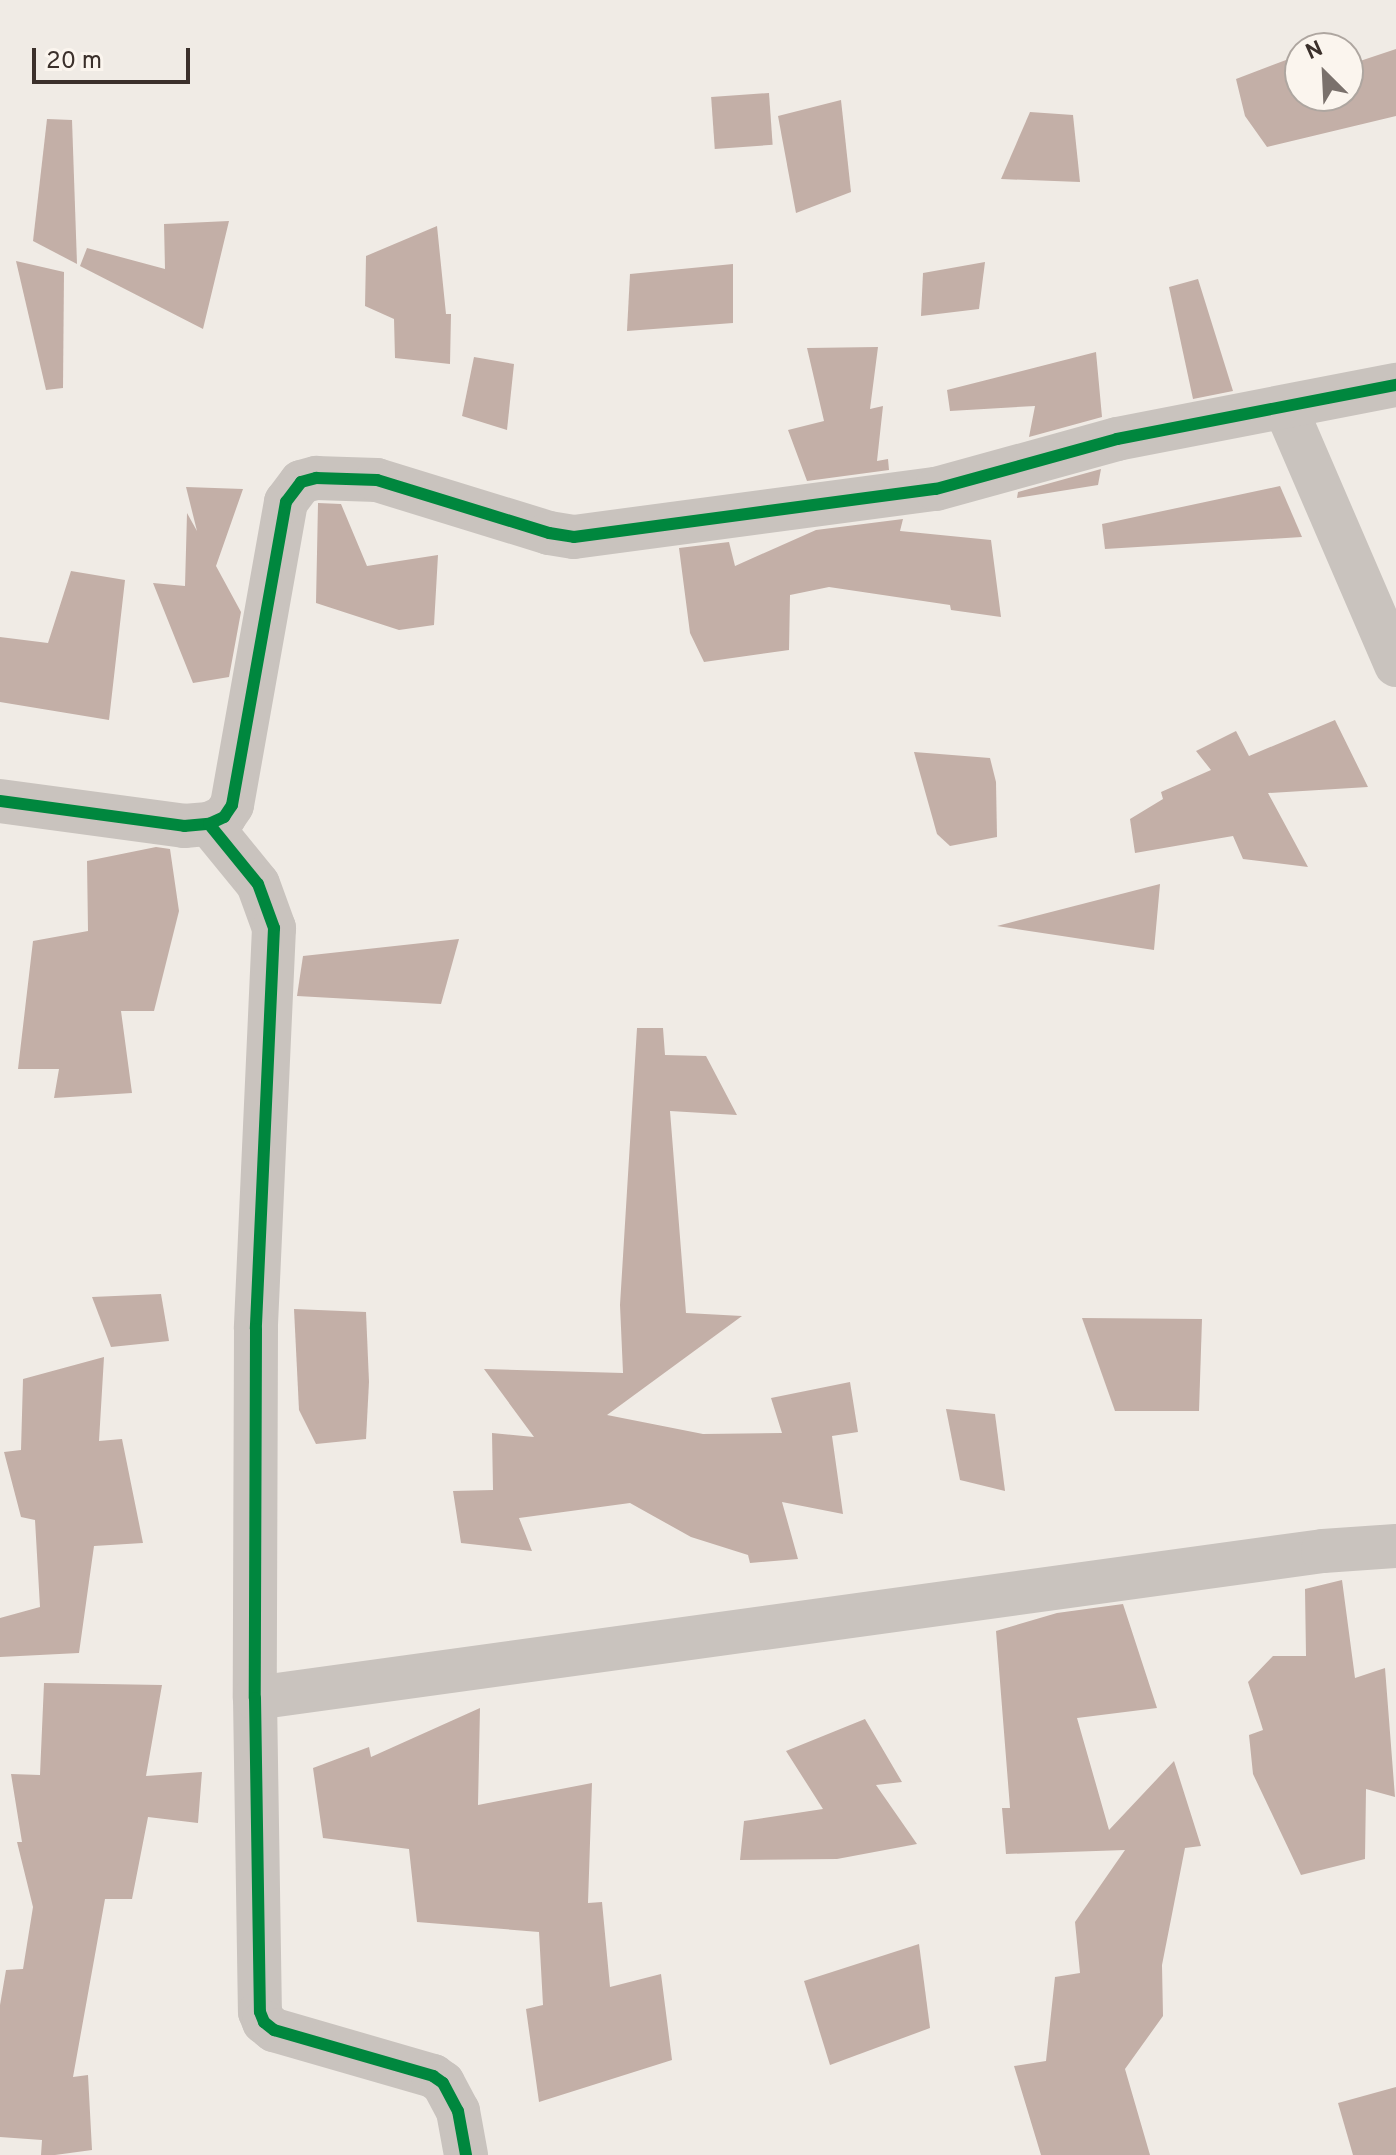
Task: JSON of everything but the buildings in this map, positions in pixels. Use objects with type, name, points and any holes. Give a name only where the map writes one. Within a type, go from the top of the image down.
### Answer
[{"type":"street","points":[[0,801],[184,826],[209,824],[224,817],[232,805],[286,502],[301,482],[316,478],[377,480],[549,533],[574,537],[936,489],[1117,439],[1396,385]]},
{"type":"street","points":[[1285,407],[1396,665]]},
{"type":"street","points":[[209,824],[234,850],[258,884],[274,928],[256,1329],[258,1987],[264,2022],[274,2030],[433,2076],[443,2083],[458,2111],[466,2155]]},
{"type":"street","points":[[255,1698],[1323,1551],[1396,1546]]},
{"type":"cycle path","points":[[0,801],[184,826],[209,824],[224,817],[232,805],[286,502],[301,482],[316,478],[377,480],[549,533],[574,537],[936,489],[1117,439],[1396,385]]},
{"type":"cycle path","points":[[209,824],[258,884],[274,928],[256,1329],[255,1698],[260,2012],[264,2022],[274,2030],[433,2076],[443,2083],[458,2111],[466,2155]]}]
